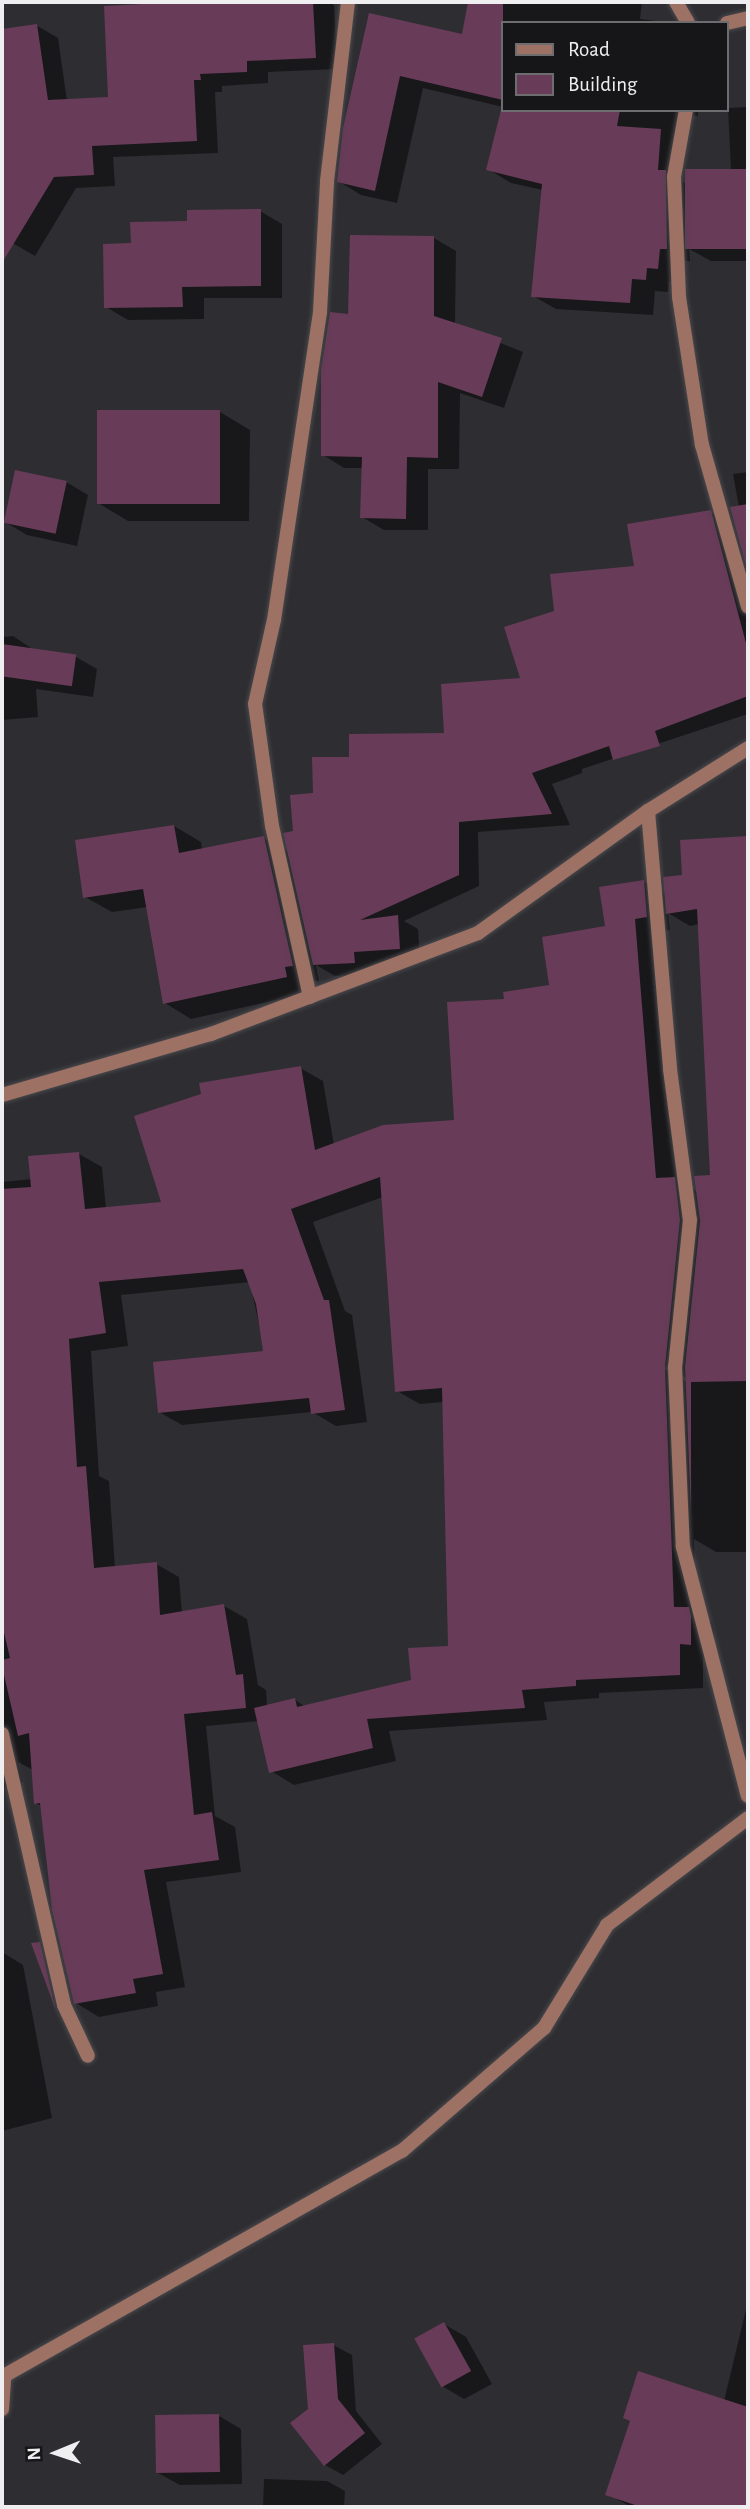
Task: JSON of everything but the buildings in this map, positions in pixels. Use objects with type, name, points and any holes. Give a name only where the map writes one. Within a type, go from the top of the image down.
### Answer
[{"type":"street","points":[[310,997],[272,826],[255,704],[274,620],[320,312],[327,181],[348,2]]},
{"type":"street","points":[[676,2],[687,21]]},
{"type":"street","points":[[729,23],[748,18]]},
{"type":"street","points":[[686,112],[674,177],[679,297],[702,445],[748,607]]},
{"type":"street","points":[[2,1095],[211,1034],[478,933],[648,811],[748,748]]},
{"type":"street","points":[[648,811],[670,1069],[690,1220],[675,1367],[683,1547],[748,1796]]},
{"type":"street","points":[[2,1734],[64,2005],[88,2056]]},
{"type":"street","points":[[2,2409],[3,2377],[402,2151],[544,2028],[607,1925],[748,1818]]}]
